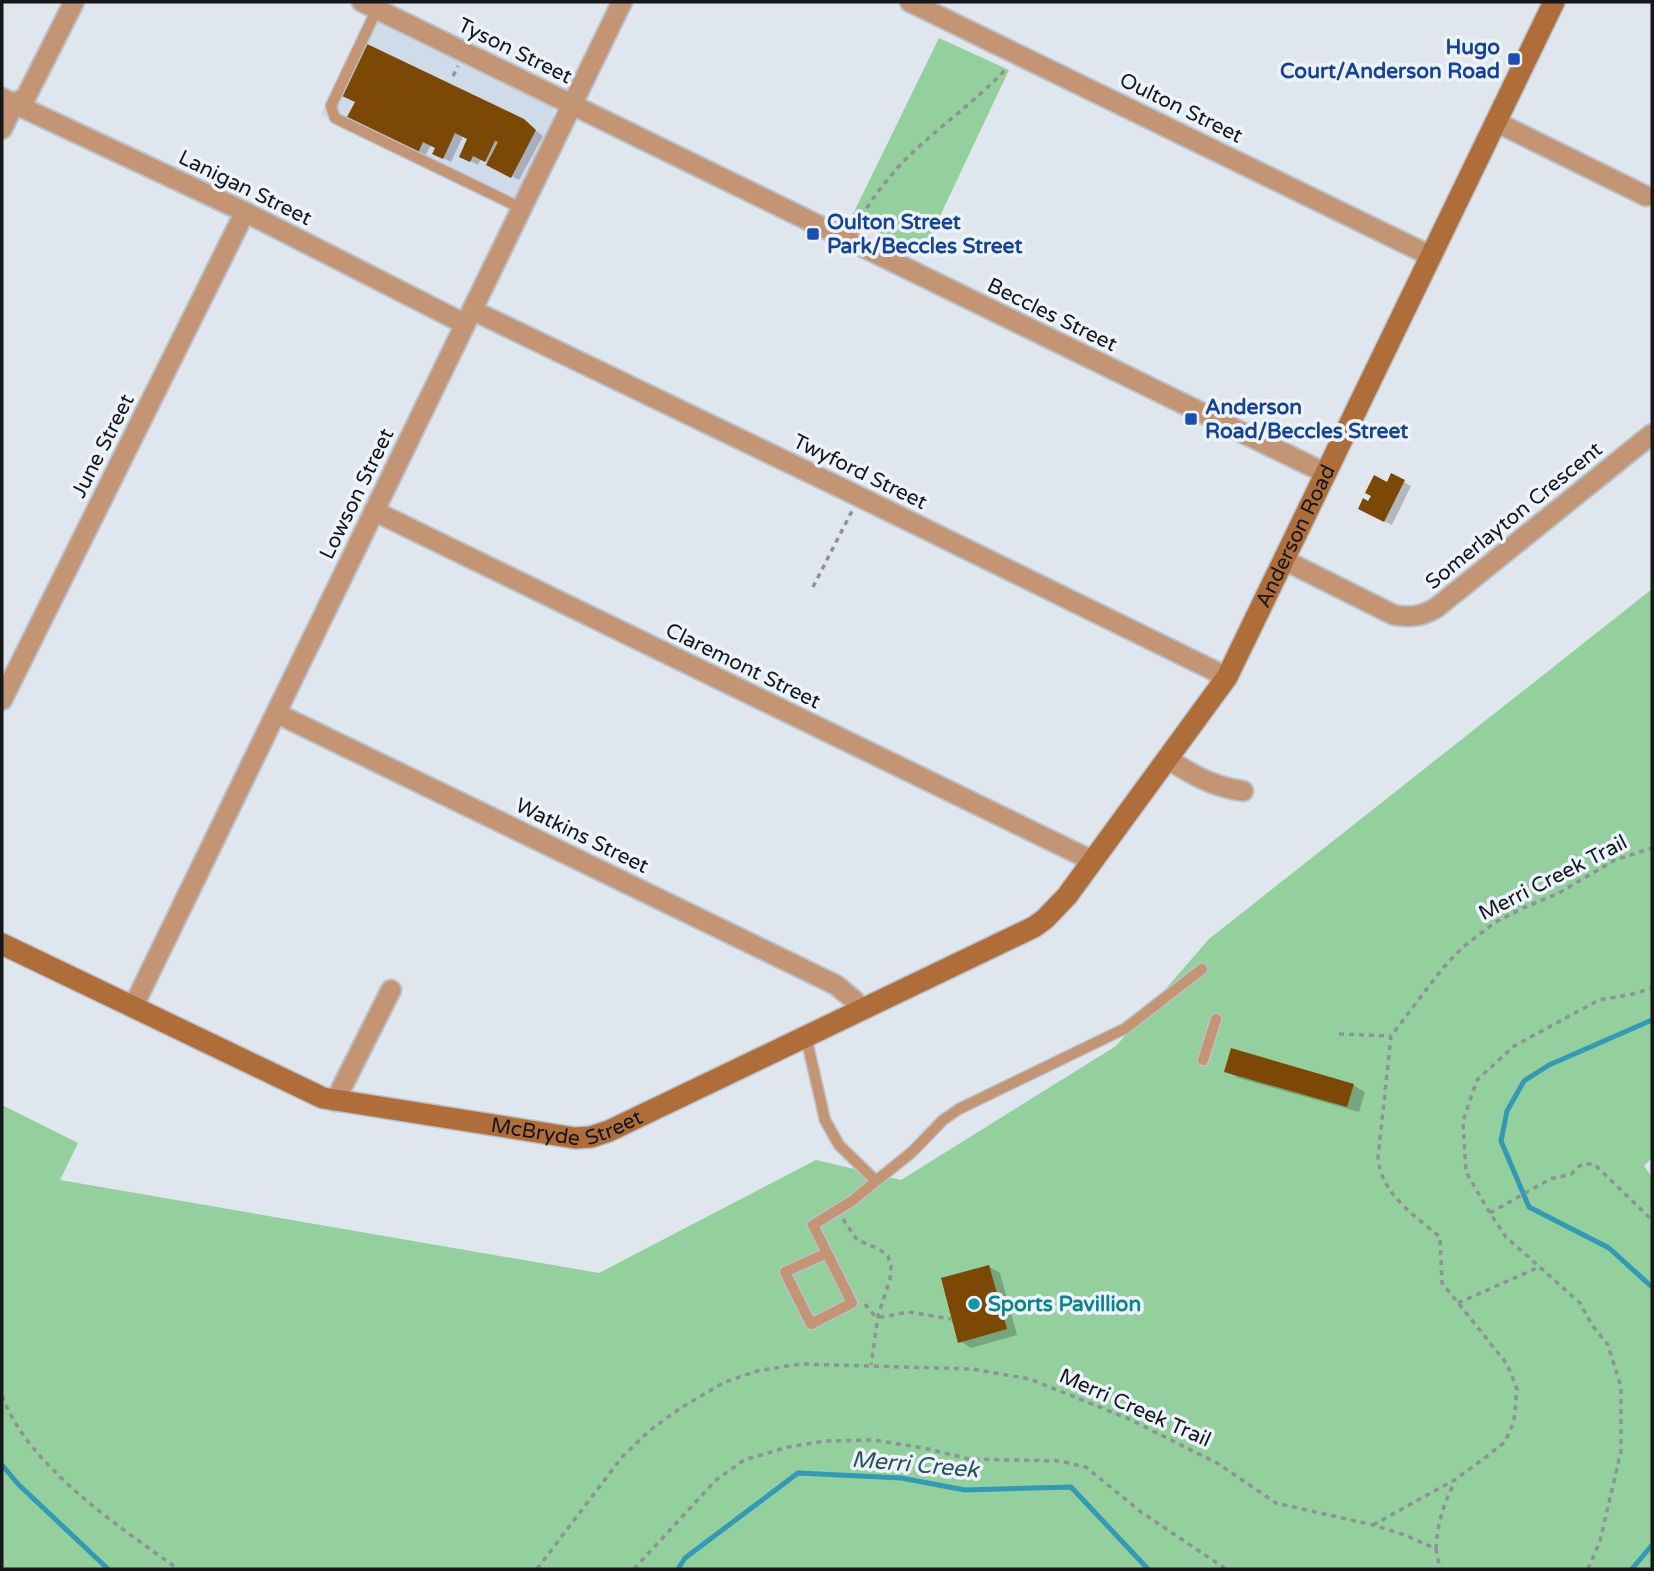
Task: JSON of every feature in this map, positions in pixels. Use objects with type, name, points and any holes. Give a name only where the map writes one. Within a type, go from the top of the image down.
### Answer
[{"type":"street","points":[[2,129],[8,101],[26,97],[74,2]]},
{"type":"street","name":"Lowson Street","points":[[133,1007],[622,2]]},
{"type":"street","name":"Oulton Street","points":[[910,2],[1431,256]]},
{"type":"street","name":"Anderson Road","points":[[1093,860],[1227,677],[1554,2]]},
{"type":"street","name":"Tyson Street","points":[[370,5],[572,104]]},
{"type":"street","name":"Lanigan Street","points":[[8,101],[468,317]]},
{"type":"street","name":"Beccles Street","points":[[572,104],[1325,473]]},
{"type":"street","points":[[1496,122],[1646,196]]},
{"type":"street","name":"June Street","points":[[2,700],[245,212]]},
{"type":"street","name":"Twyford Street","points":[[468,317],[860,497],[1227,677]]},
{"type":"street","name":"Somerlayton Crescent","points":[[1283,560],[1394,615],[1423,615],[1436,608],[1652,434]]},
{"type":"street","name":"Claremont Street","points":[[374,511],[1093,860]]},
{"type":"street","name":"Watkins Street","points":[[276,713],[836,985],[861,1009]]},
{"type":"street","points":[[1168,759],[1207,782],[1243,791]]},
{"type":"street","name":"McBryde Street","points":[[2,944],[312,1094],[335,1101],[548,1136],[591,1137],[666,1104],[1034,927],[1060,904],[1093,860]]},
{"type":"street","points":[[335,1101],[391,990]]},
{"type":"lane","points":[[370,5],[331,106],[335,118],[521,208]]},
{"type":"lane","points":[[827,1253],[785,1272],[811,1324],[852,1303],[827,1253],[813,1225],[876,1181],[959,1108],[1126,1028],[1202,970]]},
{"type":"lane","points":[[1203,1060],[1216,1019]]},
{"type":"lane","points":[[806,1037],[825,1120],[839,1145],[876,1181]]},
{"type":"path","points":[[856,225],[889,177],[984,93],[1007,68]]},
{"type":"path","points":[[813,587],[860,497]]},
{"type":"path","name":"Merri Creek Trail","points":[[1373,1525],[1456,1479],[1505,1442],[1514,1421],[1517,1389],[1507,1364],[1442,1283],[1440,1237],[1390,1192],[1379,1167],[1384,1085],[1391,1036],[1442,969],[1480,932],[1522,908],[1570,888],[1615,860],[1652,848]]},
{"type":"path","points":[[1588,1569],[1600,1541],[1621,1451],[1621,1387],[1608,1345],[1592,1325],[1580,1303],[1506,1237],[1490,1213],[1466,1172],[1463,1121],[1477,1080],[1514,1046],[1599,1000],[1652,988]]},
{"type":"path","points":[[1339,1034],[1391,1036]]},
{"type":"path","points":[[1490,1213],[1550,1180],[1571,1174],[1582,1164],[1594,1164],[1652,1220]]},
{"type":"path","points":[[838,1210],[857,1240],[888,1256],[891,1267],[890,1279],[878,1316],[871,1365]]},
{"type":"path","points":[[1458,1303],[1539,1266]]},
{"type":"path","points":[[864,1303],[875,1316],[908,1312],[951,1319]]},
{"type":"path","name":"Merri Creek Trail","points":[[537,1569],[622,1457],[649,1431],[682,1407],[725,1382],[757,1371],[800,1364],[972,1369],[1030,1380],[1129,1419],[1217,1463],[1276,1503],[1373,1525],[1436,1549]]},
{"type":"path","points":[[2,1395],[18,1429],[57,1475],[178,1569]]},
{"type":"path","points":[[634,1569],[716,1480],[744,1461],[788,1447],[825,1440],[874,1440],[969,1459],[1060,1461],[1086,1467],[1141,1512],[1226,1569]]},
{"type":"path","name":"Merri Creek Trail","points":[[1440,1569],[1436,1549],[1437,1528],[1443,1505],[1456,1479]]},
{"type":"shaded area","points":[[370,15],[553,107],[551,126],[512,208],[321,115]]},
{"type":"green space","points":[[939,38],[1009,70],[922,254],[850,220]]},
{"type":"green space","points":[[1652,589],[1652,1158],[1644,1166],[1652,1177],[1652,1569],[2,1569],[2,1105],[78,1143],[60,1180],[599,1273],[816,1160],[901,1180],[1116,1046],[1209,939]]},
{"type":"building","points":[[365,43],[524,119],[536,130],[511,178],[486,165],[498,142],[495,141],[485,162],[473,156],[470,162],[459,157],[467,139],[455,133],[443,159],[432,154],[435,148],[423,142],[418,153],[346,119],[355,102],[342,96]]},
{"type":"building","points":[[1391,473],[1405,480],[1384,522],[1358,509],[1363,498],[1368,501],[1371,496],[1365,493],[1374,475],[1387,482]]},
{"type":"building","points":[[1231,1048],[1354,1084],[1347,1107],[1224,1072]]},
{"type":"building","name":"Sports Pavillion","points":[[989,1265],[1007,1329],[958,1343],[941,1278]]},
{"type":"waterway","name":"Merri Creek","points":[[1652,1020],[1549,1065],[1524,1081],[1507,1111],[1501,1141],[1529,1207],[1609,1248],[1652,1287]]},
{"type":"waterway","name":"Merri Creek","points":[[2,1465],[18,1484],[108,1569]]},
{"type":"waterway","name":"Merri Creek","points":[[678,1569],[685,1558],[798,1473],[901,1478],[965,1490],[1071,1487],[1148,1569]]},
{"type":"waterway","name":"Merri Creek","points":[[1632,1569],[1652,1545]]},
{"type":"place","name":"Hugo Court/Anderson Road","points":[[1514,59]]},
{"type":"place","name":"Oulton Street Park/Beccles Street","points":[[813,234]]},
{"type":"place","name":"Anderson Road/Beccles Street","points":[[1191,419]]},
{"type":"place","name":"Sports Pavillion","points":[[974,1304]]}]
